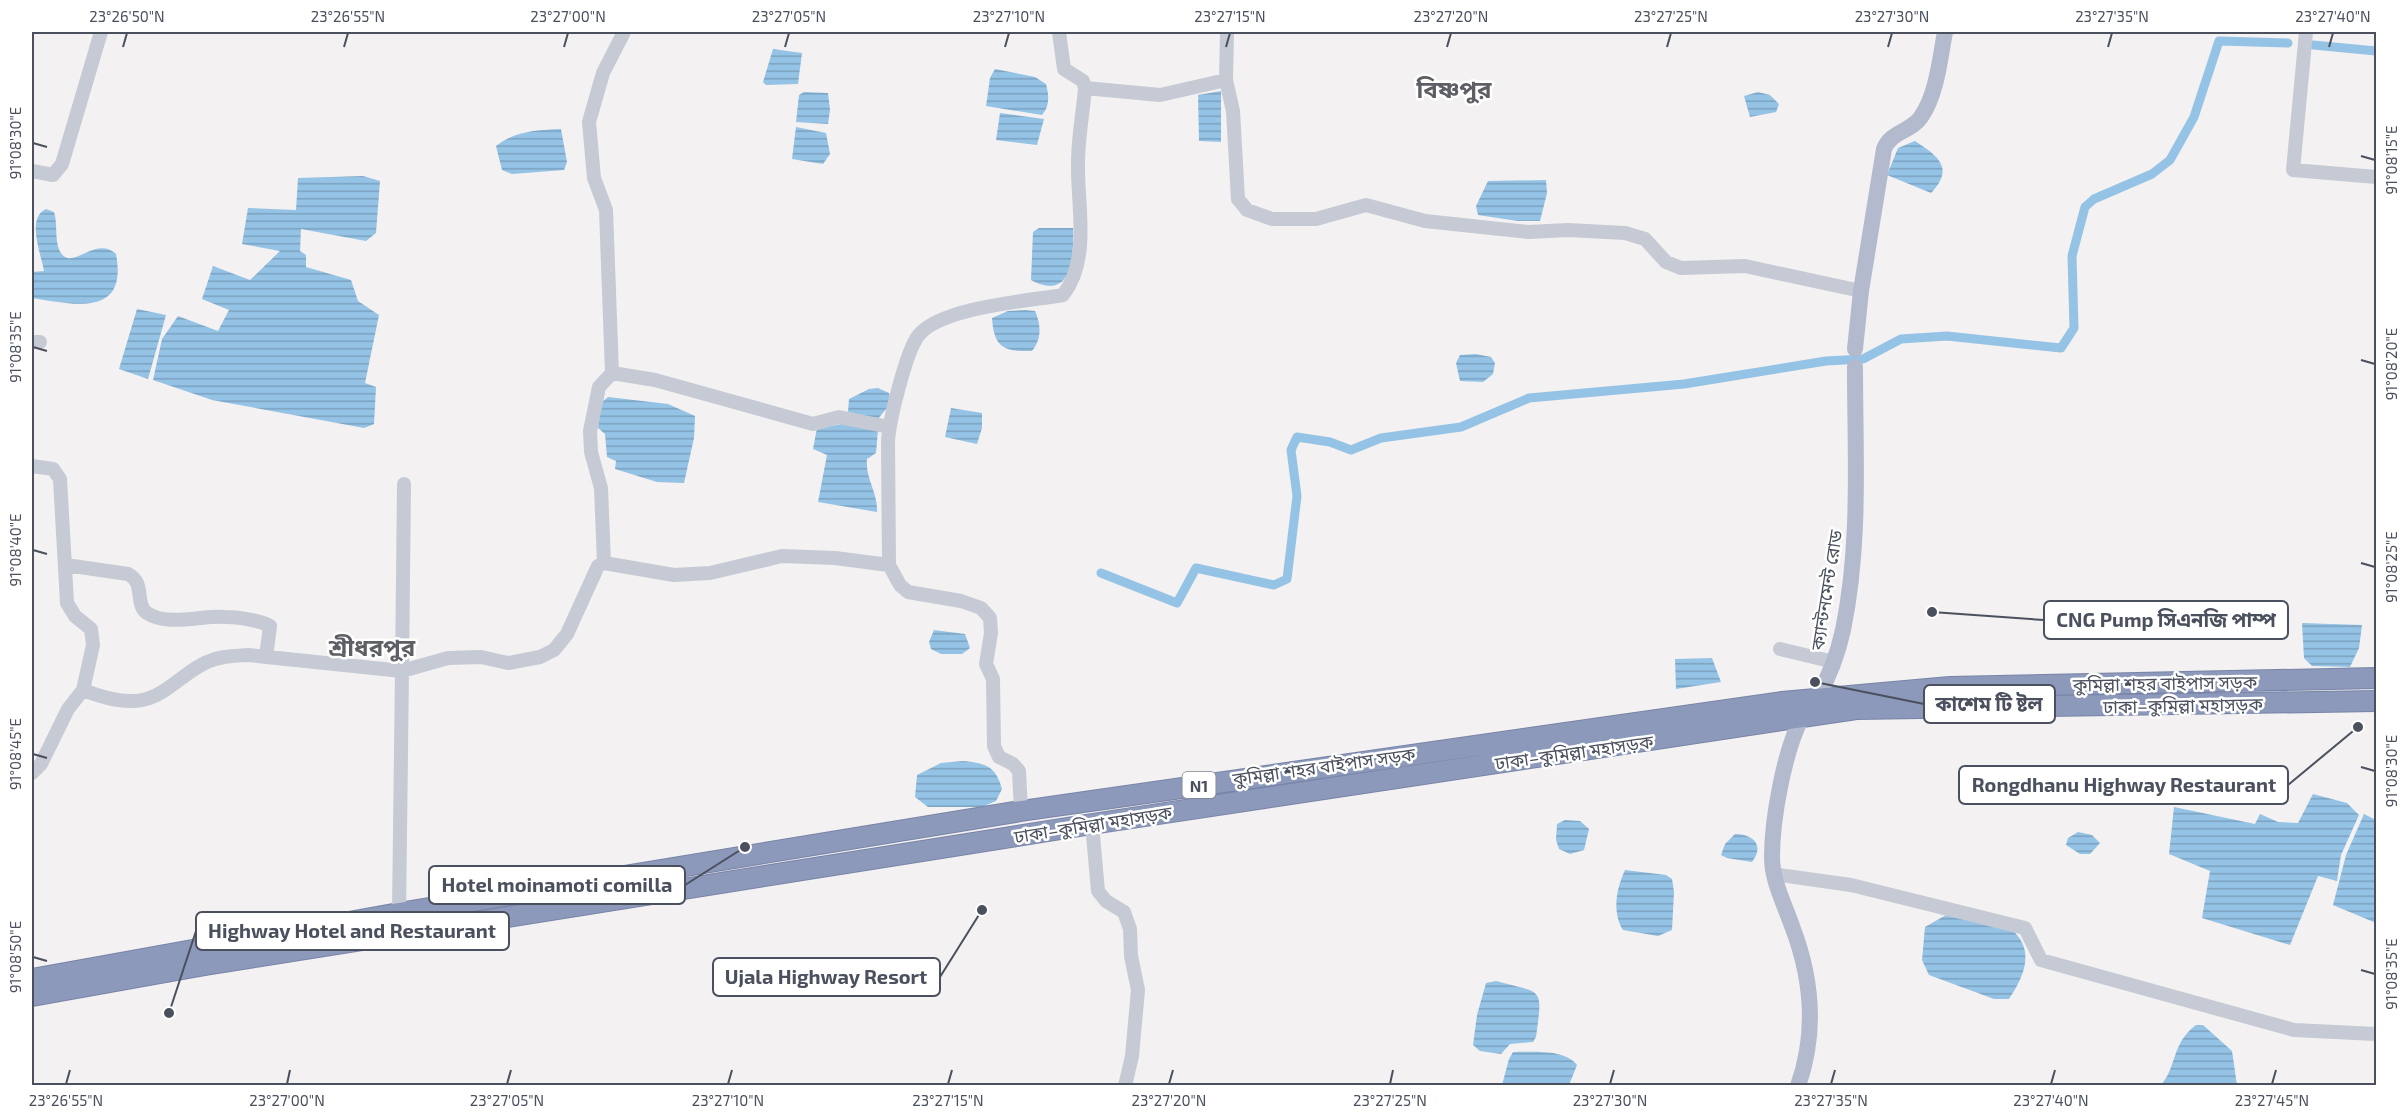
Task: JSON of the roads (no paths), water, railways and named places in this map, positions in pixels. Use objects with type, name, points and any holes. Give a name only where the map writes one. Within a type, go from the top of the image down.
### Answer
[{"type":"highway","name":"কুমিল্লা শহর বাইপাস সড়ক","points":[[32,979],[399,913],[1021,812],[1434,750],[1817,698],[1950,687],[2376,678]]},
{"type":"highway","name":"ঢাকা–কুমিল্লা মহাসড়ক","points":[[32,996],[205,965],[1092,824],[1856,709],[2376,701]]},
{"type":"main road","points":[[1855,349],[1861,291],[1884,149],[1887,140],[1921,118],[1928,104],[1945,32]]},
{"type":"main road","name":"ক্যান্টনমেন্ট রোড","points":[[1798,1086],[1806,1064],[1811,1025],[1809,989],[1799,945],[1773,874],[1772,855],[1780,784],[1801,718],[1817,698],[1834,662],[1843,630],[1856,538],[1855,367]]},
{"type":"street","points":[[32,171],[53,174],[62,164],[101,32]]},
{"type":"street","points":[[604,563],[601,488],[591,452],[590,431],[593,405],[599,387],[612,373],[606,210],[594,178],[589,122],[603,73],[624,32]]},
{"type":"street","points":[[1021,812],[1019,771],[1013,764],[999,757],[994,746],[993,679],[986,664],[991,633],[990,618],[981,608],[961,601],[908,592],[900,585],[889,565],[889,428],[902,378],[918,336],[938,321],[1010,300],[1063,295],[1071,285],[1083,228],[1078,164],[1085,88],[1083,81],[1064,69],[1059,32]]},
{"type":"street","points":[[1227,32],[1226,80],[1233,111],[1238,199],[1247,210],[1272,219],[1316,219],[1365,205],[1425,221],[1517,231],[1568,230],[1625,233],[1645,239],[1666,262],[1681,268],[1745,266],[1861,291]]},
{"type":"street","points":[[2306,32],[2293,170],[2376,177]]},
{"type":"street","points":[[1085,88],[1160,94],[1226,80]]},
{"type":"street","points":[[612,373],[655,381],[813,424],[839,417],[889,428]]},
{"type":"street","points":[[32,466],[53,469],[60,479],[67,603],[75,616],[91,629],[93,645],[83,690],[68,709],[40,764],[32,773]]},
{"type":"street","points":[[399,913],[404,484]]},
{"type":"street","points":[[83,690],[128,701],[144,700],[166,689],[207,662],[227,656],[266,657],[402,671],[448,658],[481,657],[508,663],[540,657],[554,650],[567,634],[598,566],[604,563],[674,575],[710,573],[782,556],[835,558],[889,565]]},
{"type":"street","points":[[66,565],[128,574],[136,578],[142,607],[145,612],[155,616],[179,619],[226,617],[266,624],[270,626],[266,657]]},
{"type":"street","points":[[1780,649],[1834,662]]},
{"type":"street","points":[[1092,824],[1098,891],[1106,901],[1124,912],[1130,929],[1131,956],[1138,990],[1132,1056],[1125,1086]]},
{"type":"street","points":[[1773,874],[1851,885],[2025,928],[2041,960],[2294,1030],[2376,1034]]},
{"type":"water","points":[[773,49],[802,53],[798,84],[766,85],[763,82]]},
{"type":"water","points":[[995,69],[1035,77],[1046,84],[1048,100],[1042,115],[986,106],[990,78]]},
{"type":"water","points":[[1221,91],[1221,142],[1199,141],[1198,95]]},
{"type":"water","points":[[804,92],[828,93],[830,110],[828,124],[796,122],[799,95]]},
{"type":"water","points":[[1758,92],[1770,95],[1779,104],[1776,112],[1750,117],[1744,96]]},
{"type":"water","points":[[1000,113],[1044,119],[1037,145],[996,140]]},
{"type":"water","points":[[796,127],[826,133],[830,154],[823,164],[792,159]]},
{"type":"water","points":[[561,129],[567,162],[564,170],[512,174],[502,170],[496,146],[503,141],[519,134]]},
{"type":"water","points":[[1915,141],[1931,152],[1941,163],[1942,176],[1931,193],[1887,175],[1898,148]]},
{"type":"water","points":[[363,176],[380,181],[376,233],[366,241],[301,229],[300,251],[306,255],[306,267],[351,280],[358,301],[379,315],[365,383],[376,387],[374,424],[364,428],[212,400],[153,380],[162,339],[178,316],[218,331],[229,310],[202,299],[213,266],[250,280],[280,251],[242,244],[248,208],[296,210],[298,178]]},
{"type":"water","points":[[1546,180],[1547,193],[1540,221],[1518,221],[1478,215],[1476,206],[1488,181]]},
{"type":"water","points":[[46,209],[54,212],[59,249],[66,257],[72,258],[100,248],[108,249],[116,254],[118,274],[114,288],[106,297],[95,302],[81,304],[32,298],[32,272],[44,271],[36,228],[40,214]]},
{"type":"water","points":[[1039,228],[1073,228],[1073,251],[1068,273],[1063,281],[1055,285],[1045,285],[1031,280],[1033,232]]},
{"type":"water","points":[[137,309],[166,315],[148,379],[119,369]]},
{"type":"water","points":[[1008,311],[1035,311],[1040,331],[1038,342],[1032,351],[1007,349],[995,336],[992,318]]},
{"type":"water","points":[[1476,354],[1491,357],[1495,363],[1493,374],[1483,382],[1460,381],[1456,363],[1460,355]]},
{"type":"water","points":[[878,388],[889,393],[891,403],[877,420],[848,412],[849,399],[869,389]]},
{"type":"water","points":[[608,397],[668,404],[695,416],[694,438],[684,483],[657,482],[615,469],[616,461],[607,457],[605,434],[598,428],[601,403]]},
{"type":"water","points":[[951,408],[982,413],[982,428],[977,444],[945,437]]},
{"type":"water","points":[[850,423],[878,430],[876,453],[867,459],[877,512],[818,502],[827,455],[813,449],[817,428]]},
{"type":"water","points":[[2302,623],[2362,625],[2359,648],[2350,667],[2312,666],[2304,658]]},
{"type":"water","points":[[934,630],[965,634],[970,648],[962,654],[941,654],[931,649],[929,642]]},
{"type":"water","points":[[1712,658],[1721,682],[1676,689],[1675,659]]},
{"type":"water","points":[[963,761],[978,763],[993,771],[1002,789],[996,801],[982,807],[928,807],[915,797],[917,775],[941,763]]},
{"type":"water","points":[[2313,794],[2347,803],[2359,815],[2341,855],[2337,881],[2318,876],[2290,945],[2202,918],[2210,871],[2169,854],[2174,807],[2255,824],[2260,814],[2278,822],[2298,823]]},
{"type":"water","points":[[2364,814],[2376,820],[2376,923],[2333,905],[2346,855]]},
{"type":"water","points":[[1565,820],[1580,821],[1589,829],[1584,850],[1570,854],[1559,849],[1556,840],[1557,824]]},
{"type":"water","points":[[2078,832],[2092,835],[2100,843],[2090,854],[2080,854],[2066,845],[2068,838]]},
{"type":"water","points":[[1735,834],[1752,838],[1755,842],[1757,850],[1752,862],[1721,855],[1725,844]]},
{"type":"water","points":[[1625,870],[1666,875],[1672,879],[1674,892],[1672,930],[1658,936],[1623,930],[1617,916],[1616,901]]},
{"type":"water","points":[[1946,915],[2011,929],[2019,937],[2025,954],[2025,963],[2019,981],[2009,999],[1994,999],[1929,975],[1922,960],[1925,927]]},
{"type":"water","points":[[1496,981],[1531,991],[1539,1000],[1536,1037],[1533,1042],[1510,1044],[1501,1054],[1480,1051],[1473,1045],[1477,1015],[1486,983]]},
{"type":"water","points":[[2196,1025],[2203,1025],[2232,1051],[2237,1085],[2161,1085],[2170,1071],[2182,1040]]},
{"type":"water","points":[[1513,1052],[1556,1054],[1565,1056],[1577,1065],[1569,1085],[1502,1085]]},
{"type":"waterway","points":[[1101,573],[1177,603],[1196,568],[1274,585],[1287,579],[1297,496],[1291,450],[1297,437],[1330,442],[1351,450],[1381,438],[1461,427],[1529,398],[1684,384],[1826,361],[1863,359],[1901,339],[1947,336],[2061,348],[2074,328],[2072,256],[2085,207],[2094,199],[2152,174],[2170,160],[2194,117],[2219,41],[2288,43]]},
{"type":"waterway","points":[[2313,45],[2376,51]]},
{"type":"place","name":"CNG Pump সিএনজি পাম্প","points":[[1932,612]]},
{"type":"place","name":"কাশেম টি ষ্টল","points":[[1815,682]]},
{"type":"place","name":"Rongdhanu Highway Restaurant","points":[[2358,727]]},
{"type":"place","name":"Hotel moinamoti comilla","points":[[745,847]]},
{"type":"place","name":"Ujala Highway Resort","points":[[982,910]]},
{"type":"place","name":"Highway Hotel and Restaurant","points":[[169,1013]]},
{"type":"district","name":"বিষ্ণপুর","points":[[1454,88]]},
{"type":"district","name":"শ্রীধরপুর","points":[[372,646]]}]
